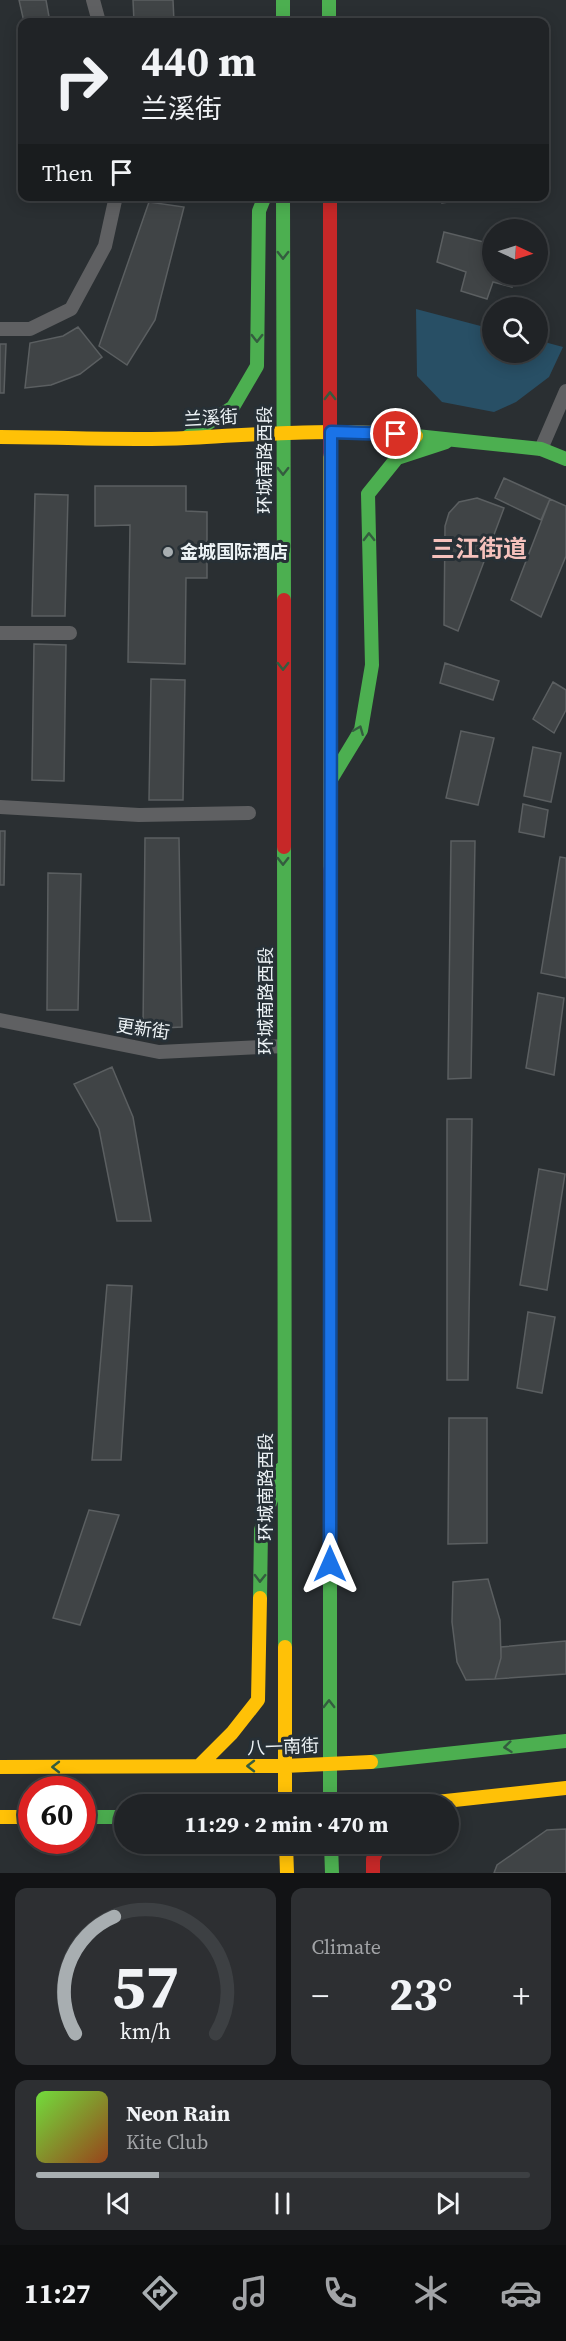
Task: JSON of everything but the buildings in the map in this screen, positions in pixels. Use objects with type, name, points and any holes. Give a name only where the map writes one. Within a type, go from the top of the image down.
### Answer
[{"type":"main road","points":[[283,0],[283,18]]},
{"type":"main road","points":[[329,0],[329,18]]},
{"type":"main road","points":[[185,438],[233,407],[257,366],[259,211],[263,201]]},
{"type":"main road","name":"环城南路西段","points":[[283,201],[285,1794]]},
{"type":"main road","points":[[330,201],[330,1794]]},
{"type":"main road","name":"兰溪街","points":[[0,437],[185,438],[378,432],[540,449],[566,459]]},
{"type":"main road","points":[[330,781],[361,730],[372,665],[368,494],[398,458],[452,440]]},
{"type":"main road","points":[[199,1766],[232,1732],[258,1700],[261,1530],[284,1460]]},
{"type":"main road","name":"八一南街","points":[[0,1767],[284,1766],[381,1761],[566,1741]]},
{"type":"main road","points":[[459,1800],[566,1788]]},
{"type":"main road","points":[[0,1817],[18,1817]]},
{"type":"main road","points":[[96,1817],[114,1817]]},
{"type":"main road","points":[[286,1854],[287,1873]]},
{"type":"main road","points":[[331,1854],[332,1873]]},
{"type":"main road","points":[[373,1873],[373,1859],[376,1854]]},
{"type":"street","points":[[93,0],[98,18]]},
{"type":"street","points":[[0,330],[30,329],[71,309],[105,246],[115,201]]},
{"type":"street","points":[[540,449],[566,391]]},
{"type":"street","points":[[0,633],[70,633]]},
{"type":"street","points":[[0,807],[139,816],[249,813]]},
{"type":"street","name":"更新街","points":[[0,1020],[159,1052],[284,1046]]},
{"type":"shaded area","points":[[416,309],[482,326],[482,363],[548,363],[548,343],[563,347],[549,377],[516,402],[494,412],[442,402],[417,376]]},
{"type":"traffic: fast","points":[[283,0],[283,18]]},
{"type":"traffic: fast","points":[[329,0],[329,18]]},
{"type":"traffic: fast","points":[[187,437],[233,407],[257,366],[259,211],[263,201]]},
{"type":"traffic: fast","points":[[283,201],[284,600]]},
{"type":"traffic: fast","points":[[416,436],[541,449],[566,459]]},
{"type":"traffic: fast","points":[[330,781],[361,730],[372,665],[368,494],[397,458],[446,442]]},
{"type":"traffic: fast","points":[[284,847],[285,1647]]},
{"type":"traffic: fast","points":[[330,1163],[330,1794]]},
{"type":"traffic: fast","points":[[260,1598],[261,1530],[281,1469]]},
{"type":"traffic: fast","points":[[371,1762],[566,1741]]},
{"type":"traffic: fast","points":[[96,1817],[114,1817]]},
{"type":"traffic: fast","points":[[331,1854],[332,1873]]},
{"type":"traffic: slow","points":[[0,437],[164,439],[330,432],[416,436]]},
{"type":"traffic: slow","points":[[330,453],[330,870]]},
{"type":"traffic: slow","points":[[199,1766],[232,1733],[258,1700],[260,1598]]},
{"type":"traffic: slow","points":[[285,1647],[285,1794]]},
{"type":"traffic: slow","points":[[0,1767],[284,1766],[371,1762]]},
{"type":"traffic: slow","points":[[459,1800],[566,1788]]},
{"type":"traffic: slow","points":[[0,1817],[18,1817]]},
{"type":"traffic: slow","points":[[286,1854],[287,1873]]},
{"type":"traffic: jam","points":[[330,201],[330,453]]},
{"type":"traffic: jam","points":[[284,600],[284,847]]},
{"type":"traffic: jam","points":[[330,870],[330,1163]]},
{"type":"traffic: jam","points":[[373,1873],[375,1854]]},
{"type":"place","name":"金城国际酒店","points":[[168,552]]},
{"type":"district","name":"三江街道","points":[[479,549]]},
{"type":"route","points":[[330,1564],[331,432],[396,434]]}]
